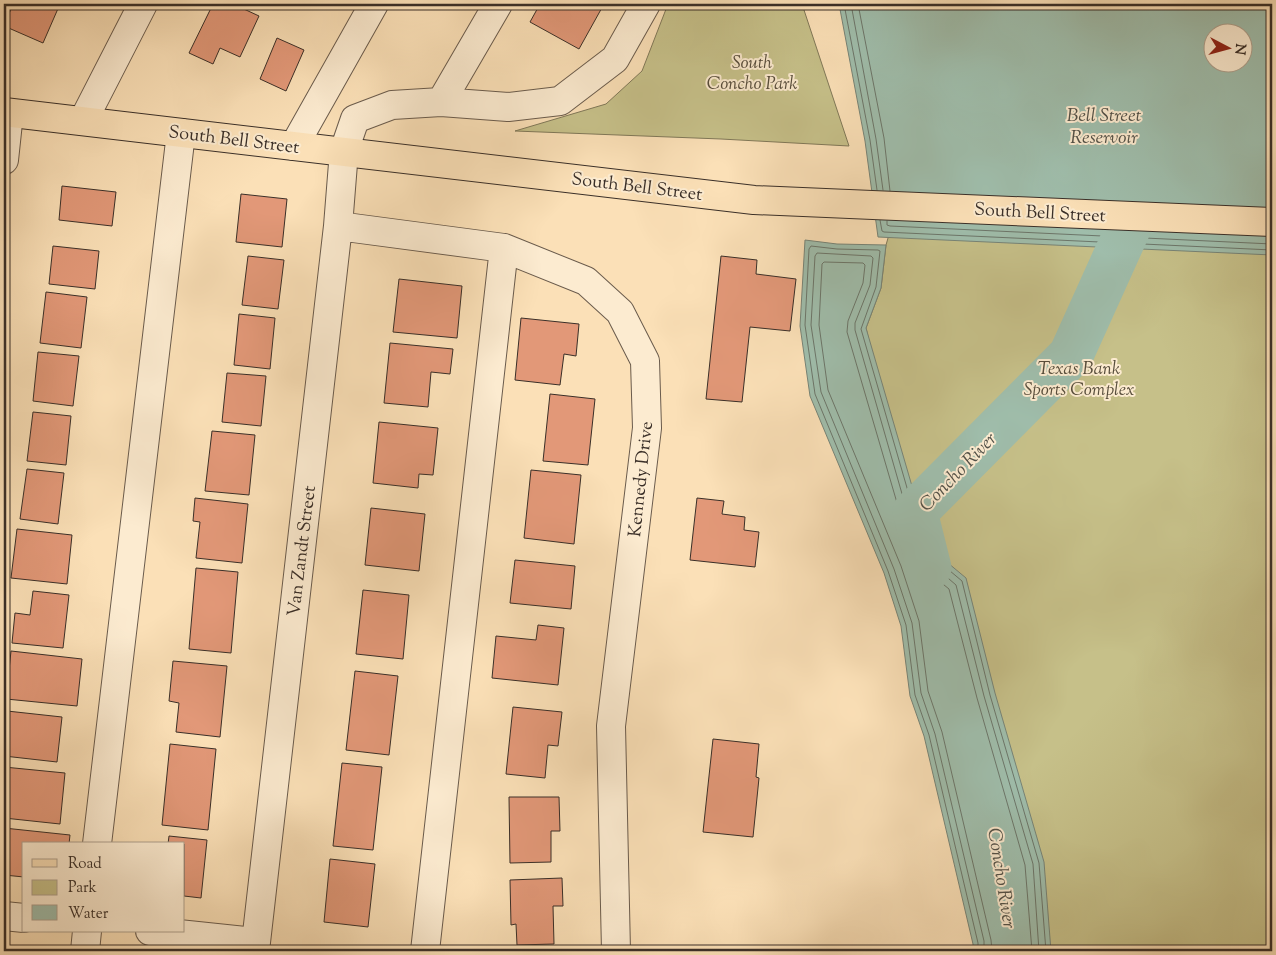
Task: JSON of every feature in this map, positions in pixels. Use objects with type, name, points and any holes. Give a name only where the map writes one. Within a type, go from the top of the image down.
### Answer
[{"type":"main road","name":"South Bell Street","points":[[6,112],[754,200],[1272,222]]},
{"type":"street","points":[[83,121],[142,4]]},
{"type":"street","points":[[294,146],[374,4]]},
{"type":"street","points":[[498,4],[441,102],[508,107],[560,101],[615,59],[646,4]]},
{"type":"street","name":"Van Zandt Street","points":[[255,947],[338,226],[344,151],[355,119],[392,105],[441,102]]},
{"type":"street","points":[[4,160],[6,112]]},
{"type":"street","points":[[97,842],[181,132]]},
{"type":"street","name":"Kennedy Drive","points":[[338,226],[504,248],[586,281],[620,312],[645,361],[647,428],[611,726],[616,951]]},
{"type":"street","points":[[425,951],[504,248]]},
{"type":"street","points":[[4,916],[22,918]]},
{"type":"street","points":[[85,951],[87,932]]},
{"type":"street","points":[[157,932],[255,947]]},
{"type":"green space","name":"South Concho Park","points":[[668,4],[802,4],[849,146],[515,131],[606,104],[642,71]]},
{"type":"green space","name":"Texas Bank Sports Complex","points":[[907,172],[1272,196],[1272,951],[1014,951],[866,328],[881,288],[886,245]]},
{"type":"water","name":"Bell Street Reservoir","points":[[839,4],[1272,4],[1272,255],[878,237],[865,141]]},
{"type":"water","points":[[805,240],[837,244],[886,245],[881,288],[866,328],[930,548],[966,578],[995,693],[1044,862],[1051,951],[973,951],[973,944],[924,736],[910,696],[901,626],[884,573],[810,396],[800,326]]},
{"type":"building","points":[[13,4],[60,4],[43,43],[4,26]]},
{"type":"building","points":[[213,4],[233,4],[259,16],[240,57],[220,48],[213,64],[189,53]]},
{"type":"building","points":[[540,4],[604,4],[579,49],[530,22]]},
{"type":"building","points":[[277,38],[304,50],[286,91],[260,79]]},
{"type":"building","points":[[62,186],[116,192],[112,226],[59,220]]},
{"type":"building","points":[[241,194],[287,199],[282,247],[236,242]]},
{"type":"building","points":[[53,246],[99,251],[95,289],[49,284]]},
{"type":"building","points":[[248,256],[284,260],[278,309],[242,305]]},
{"type":"building","points":[[721,256],[757,260],[756,274],[796,279],[790,331],[750,327],[742,402],[706,399]]},
{"type":"building","points":[[399,279],[462,286],[457,338],[393,332]]},
{"type":"building","points":[[46,292],[87,297],[81,348],[40,343]]},
{"type":"building","points":[[239,314],[275,318],[270,369],[234,365]]},
{"type":"building","points":[[521,318],[579,324],[576,356],[564,354],[560,385],[515,380]]},
{"type":"building","points":[[390,343],[453,349],[450,374],[431,372],[428,407],[384,403]]},
{"type":"building","points":[[38,352],[79,356],[73,406],[33,401]]},
{"type":"building","points":[[227,373],[266,376],[261,426],[222,422]]},
{"type":"building","points":[[550,394],[595,399],[588,465],[543,461]]},
{"type":"building","points":[[33,412],[71,416],[66,465],[27,461]]},
{"type":"building","points":[[379,422],[438,428],[433,475],[419,474],[418,488],[373,483]]},
{"type":"building","points":[[212,431],[255,435],[249,495],[205,491]]},
{"type":"building","points":[[27,469],[64,473],[58,524],[20,519]]},
{"type":"building","points":[[531,470],[581,475],[574,544],[524,538]]},
{"type":"building","points":[[195,498],[248,504],[242,563],[196,558],[200,522],[193,521]]},
{"type":"building","points":[[697,498],[724,501],[722,514],[745,517],[744,530],[759,532],[755,567],[690,560]]},
{"type":"building","points":[[371,508],[425,514],[419,571],[365,565]]},
{"type":"building","points":[[17,529],[72,535],[67,584],[11,578]]},
{"type":"building","points":[[515,560],[575,566],[571,609],[510,603]]},
{"type":"building","points":[[196,568],[238,572],[231,653],[189,649]]},
{"type":"building","points":[[363,590],[409,595],[403,659],[356,654]]},
{"type":"building","points":[[33,591],[69,595],[63,648],[12,643],[15,613],[30,615]]},
{"type":"building","points":[[538,625],[564,628],[558,685],[492,678],[496,636],[536,640]]},
{"type":"building","points":[[11,651],[82,659],[77,706],[6,699]]},
{"type":"building","points":[[173,661],[227,666],[220,737],[176,732],[179,703],[169,701]]},
{"type":"building","points":[[355,671],[398,676],[389,755],[346,750]]},
{"type":"building","points":[[513,707],[562,712],[558,746],[548,745],[545,778],[506,774]]},
{"type":"building","points":[[7,711],[62,717],[57,762],[4,756]]},
{"type":"building","points":[[713,739],[759,744],[756,777],[759,778],[753,837],[703,832]]},
{"type":"building","points":[[170,744],[216,749],[208,830],[162,825]]},
{"type":"building","points":[[342,763],[382,767],[373,850],[333,846]]},
{"type":"building","points":[[4,767],[65,773],[60,824],[4,818]]},
{"type":"building","points":[[509,797],[559,797],[560,831],[551,831],[551,862],[510,863]]},
{"type":"building","points":[[4,828],[70,835],[69,842],[22,842],[22,877],[4,875]]},
{"type":"building","points":[[169,836],[207,840],[201,898],[185,896],[185,842],[168,842]]},
{"type":"building","points":[[330,859],[375,864],[368,927],[324,922]]},
{"type":"building","points":[[562,878],[563,906],[553,906],[554,944],[517,945],[516,924],[511,925],[510,880]]},
{"type":"waterway","name":"Concho River","points":[[929,568],[915,512],[1071,355],[1145,191]]}]
